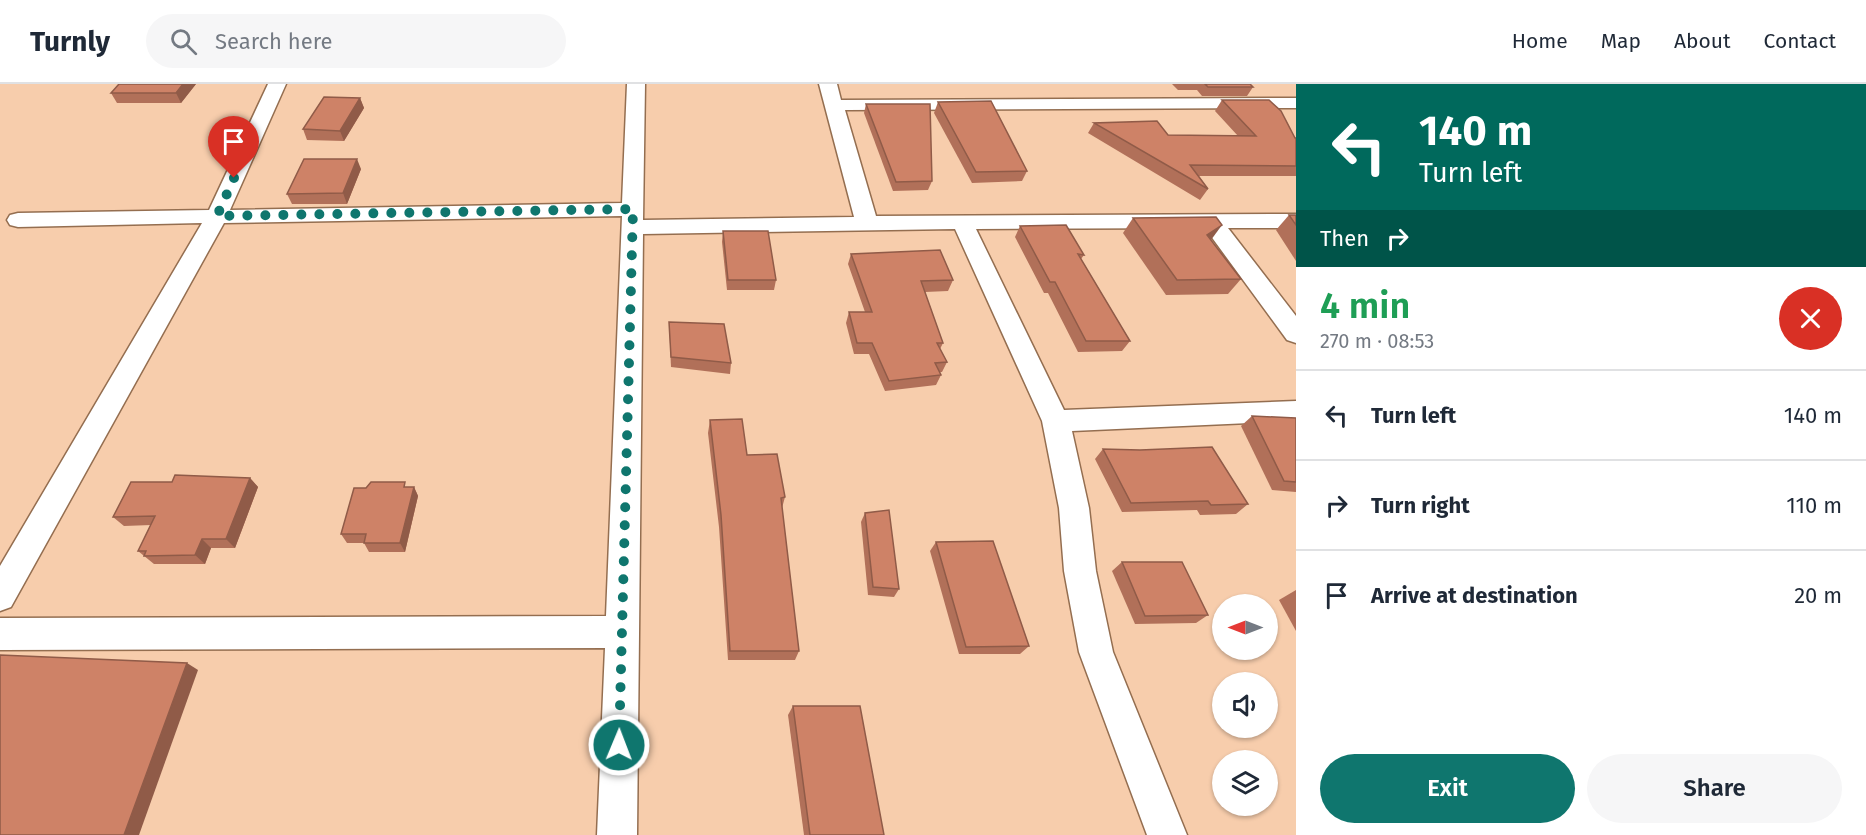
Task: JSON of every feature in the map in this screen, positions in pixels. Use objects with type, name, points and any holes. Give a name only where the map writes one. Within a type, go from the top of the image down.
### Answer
[{"type":"street","points":[[0,596],[217,216],[277,84]]},
{"type":"street","points":[[617,835],[636,84]]},
{"type":"street","points":[[828,84],[867,223]]},
{"type":"street","points":[[1043,84],[1057,104]]},
{"type":"street","points":[[834,105],[1296,103]]},
{"type":"street","points":[[18,220],[217,216],[633,218],[867,223],[1296,221]]},
{"type":"street","points":[[1211,221],[1296,334]]},
{"type":"street","points":[[962,222],[1056,421],[1074,508],[1080,571],[1096,652],[1167,835]]},
{"type":"street","points":[[1056,421],[1296,411]]},
{"type":"street","points":[[0,634],[622,632]]},
{"type":"building","points":[[119,84],[183,84],[176,93],[111,93]]},
{"type":"building","points":[[1205,84],[1250,84],[1253,87],[1208,87]]},
{"type":"building","points":[[324,97],[360,98],[340,131],[303,129]]},
{"type":"building","points":[[1222,100],[1269,100],[1281,111],[1296,138],[1296,166],[1190,165],[1208,189],[1094,123],[1157,121],[1168,135],[1256,136]]},
{"type":"building","points":[[991,101],[1027,171],[976,172],[938,102]]},
{"type":"building","points":[[866,104],[930,104],[932,181],[896,182]]},
{"type":"building","points":[[304,159],[357,159],[343,193],[287,194]]},
{"type":"building","points":[[1289,215],[1296,215],[1296,225]]},
{"type":"building","points":[[1216,217],[1222,225],[1207,235],[1241,279],[1177,280],[1133,218]]},
{"type":"building","points":[[1066,225],[1084,255],[1078,254],[1130,341],[1086,341],[1055,282],[1050,282],[1020,226]]},
{"type":"building","points":[[723,231],[768,231],[776,280],[728,280]]},
{"type":"building","points":[[940,250],[953,280],[921,281],[943,343],[937,343],[947,362],[935,363],[941,375],[889,381],[872,343],[857,343],[849,312],[872,312],[851,254]]},
{"type":"building","points":[[669,322],[724,324],[731,363],[671,357]]},
{"type":"building","points":[[1252,416],[1296,418],[1296,482],[1284,481]]},
{"type":"building","points":[[742,419],[747,455],[777,454],[785,497],[781,498],[799,651],[730,651],[721,515],[710,420]]},
{"type":"building","points":[[1212,447],[1248,504],[1211,505],[1208,501],[1131,503],[1103,449],[1140,450]]},
{"type":"building","points":[[175,475],[250,478],[226,539],[202,539],[195,555],[144,556],[146,551],[138,551],[155,516],[113,517],[131,482],[172,482]]},
{"type":"building","points":[[371,482],[405,482],[404,487],[414,487],[400,543],[364,543],[366,534],[341,534],[354,488],[366,488]]},
{"type":"building","points":[[889,510],[899,589],[873,587],[865,513]]},
{"type":"building","points":[[993,541],[1029,646],[966,647],[936,542]]},
{"type":"building","points":[[1122,562],[1182,562],[1208,615],[1145,616]]},
{"type":"building","points":[[0,655],[187,663],[124,835],[0,835]]},
{"type":"building","points":[[793,706],[860,706],[884,835],[810,835]]},
{"type":"route","points":[[234,178],[217,216],[633,209],[619,745]]}]
